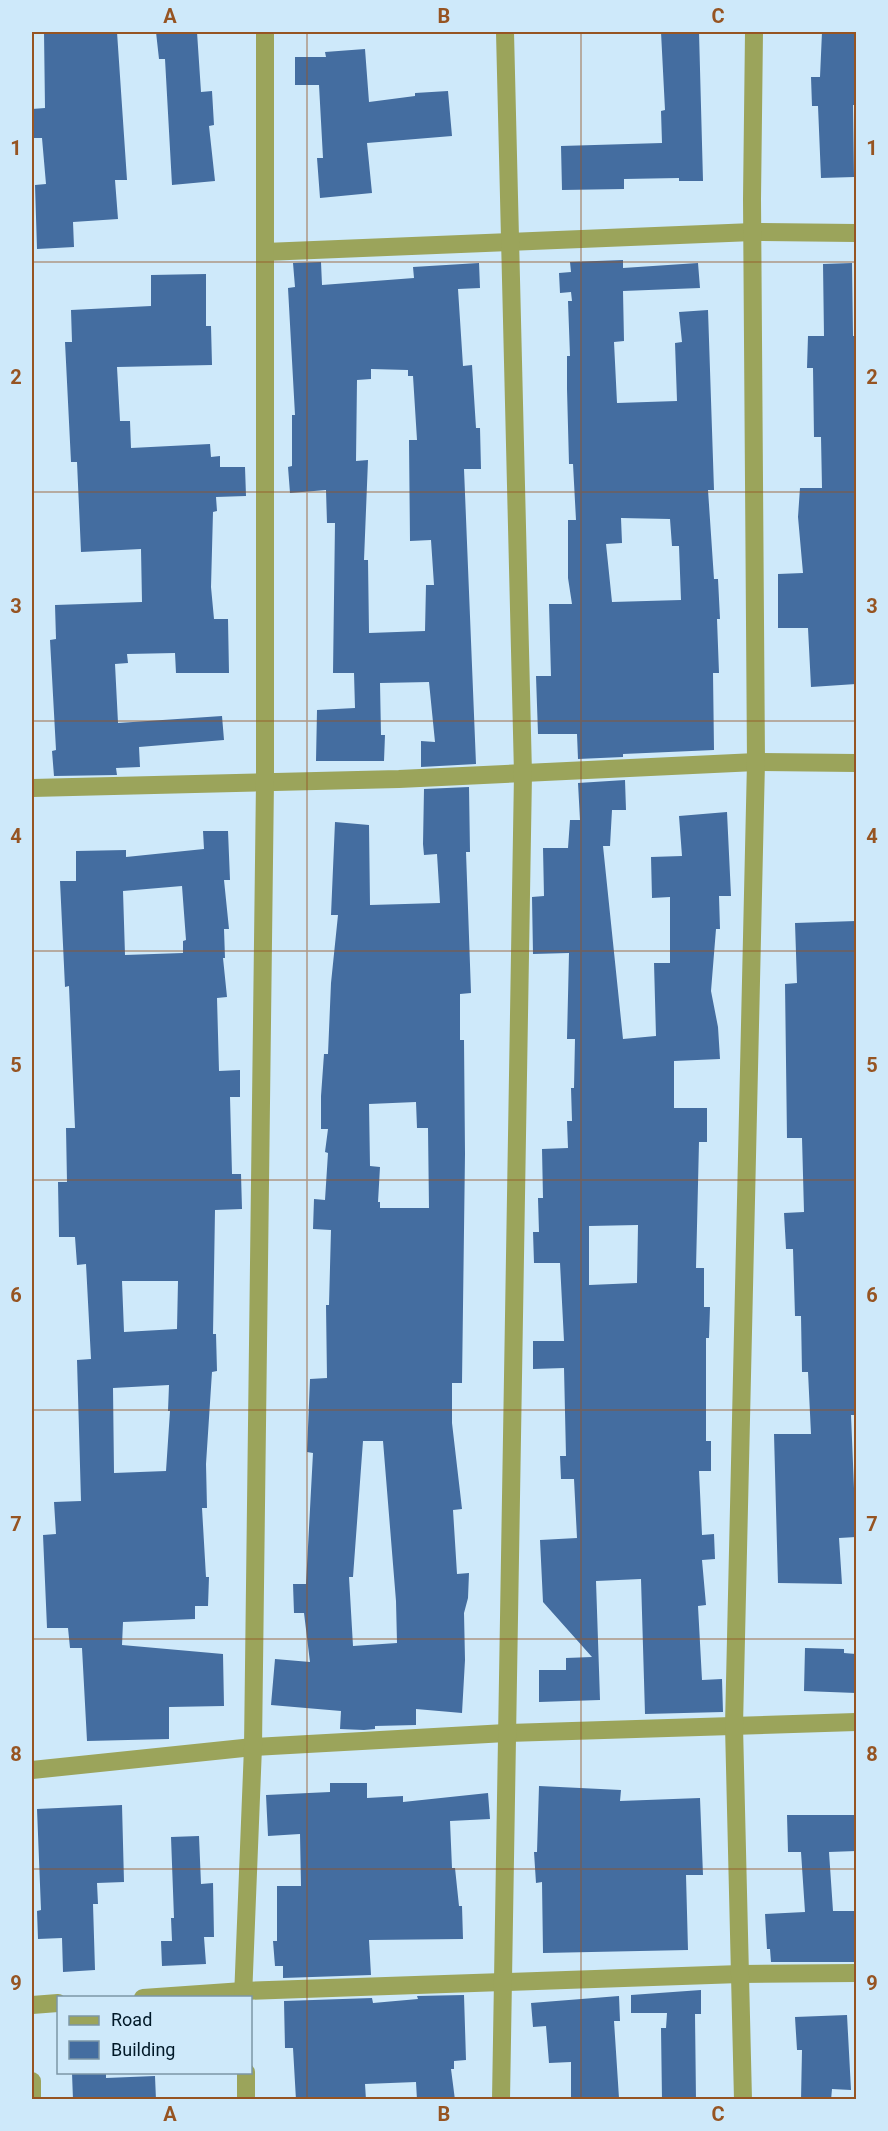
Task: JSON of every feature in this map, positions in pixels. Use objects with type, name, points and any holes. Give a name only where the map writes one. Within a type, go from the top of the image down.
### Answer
[{"type":"street","points":[[243,1994],[253,1748],[265,781],[265,32]]},
{"type":"street","points":[[501,2100],[523,774],[508,242],[505,32]]},
{"type":"street","points":[[743,2100],[734,1725],[756,762],[754,32]]},
{"type":"street","points":[[265,252],[753,232],[856,233]]},
{"type":"street","points":[[32,788],[523,774],[756,762],[856,763]]},
{"type":"street","points":[[32,1770],[253,1748],[506,1733],[856,1722]]},
{"type":"street","points":[[192,1996],[740,1974],[856,1973]]},
{"type":"street","points":[[32,2005],[57,2003]]},
{"type":"street","points":[[246,2074],[246,2100]]},
{"type":"street","points":[[32,2081],[32,2100]]},
{"type":"building","points":[[44,32],[117,32],[127,180],[115,180],[118,219],[73,222],[74,247],[37,249],[35,185],[46,184],[42,138],[32,138],[32,109],[45,108]]},
{"type":"building","points":[[156,32],[197,32],[201,92],[212,91],[214,125],[209,126],[215,181],[172,185],[165,59],[159,59]]},
{"type":"building","points":[[661,32],[699,32],[703,181],[679,181],[679,178],[624,179],[624,189],[562,190],[561,146],[662,143],[661,111],[665,110]]},
{"type":"building","points":[[822,32],[855,32],[854,177],[821,178],[818,106],[812,106],[811,77],[820,77]]},
{"type":"building","points":[[365,49],[369,102],[415,96],[415,93],[448,91],[452,136],[367,143],[372,193],[320,198],[317,158],[323,158],[319,85],[295,85],[295,57],[326,57],[325,52]]},
{"type":"building","points":[[623,260],[623,268],[698,263],[700,288],[623,291],[624,341],[614,342],[617,403],[677,401],[675,343],[682,342],[679,312],[708,310],[714,490],[708,490],[714,579],[718,579],[720,619],[717,619],[719,673],[713,673],[714,750],[623,754],[623,757],[578,759],[577,734],[538,734],[536,676],[551,676],[549,604],[572,604],[568,578],[568,520],[576,520],[573,464],[569,464],[567,356],[570,356],[568,301],[572,301],[571,292],[560,293],[559,273],[571,272],[570,262]],"holes":[[[621,518],[670,519],[672,546],[679,546],[681,600],[612,602],[606,544],[622,543]]]},
{"type":"building","points":[[321,262],[322,285],[414,278],[413,267],[479,263],[480,288],[458,289],[463,366],[472,365],[476,428],[480,428],[481,469],[464,469],[476,764],[421,767],[421,741],[435,742],[429,682],[380,683],[381,735],[385,735],[384,761],[316,761],[317,710],[355,708],[354,673],[333,673],[335,523],[327,523],[326,490],[290,493],[288,467],[292,466],[292,415],[295,415],[288,288],[295,287],[293,263]],"holes":[[[371,369],[408,370],[408,376],[413,376],[417,440],[409,440],[410,541],[431,540],[434,585],[426,585],[425,631],[369,633],[368,560],[364,560],[368,460],[356,461],[357,380],[371,379]]]},
{"type":"building","points":[[852,263],[853,336],[856,336],[856,540],[854,540],[856,684],[811,687],[808,628],[778,628],[778,574],[803,573],[798,517],[800,488],[822,488],[821,437],[814,437],[813,368],[807,368],[808,336],[824,336],[823,264]]},
{"type":"building","points":[[206,274],[206,326],[211,326],[212,365],[117,367],[120,421],[130,421],[131,448],[210,444],[211,457],[220,456],[220,467],[245,467],[246,496],[216,497],[217,511],[213,512],[211,587],[214,619],[228,619],[229,673],[176,673],[175,653],[127,654],[128,663],[115,664],[118,723],[222,716],[224,740],[139,747],[140,767],[116,768],[117,775],[54,776],[52,751],[56,750],[50,640],[56,639],[55,605],[142,602],[141,549],[81,552],[77,462],[71,462],[65,342],[72,342],[71,310],[151,306],[151,275]]},
{"type":"building","points":[[625,780],[626,810],[612,810],[610,846],[603,846],[623,1039],[656,1036],[654,963],[670,963],[670,897],[652,898],[651,857],[682,856],[679,816],[727,812],[731,896],[719,896],[720,929],[716,929],[711,991],[718,1027],[720,1059],[674,1061],[674,1108],[707,1108],[707,1142],[699,1142],[696,1268],[704,1268],[704,1307],[710,1307],[709,1338],[706,1338],[706,1441],[711,1441],[711,1471],[699,1471],[702,1535],[714,1534],[715,1559],[702,1560],[706,1605],[698,1606],[702,1680],[722,1679],[723,1712],[645,1714],[641,1579],[596,1581],[600,1700],[539,1702],[539,1670],[566,1670],[566,1658],[592,1657],[543,1602],[540,1540],[577,1538],[574,1479],[561,1479],[560,1456],[566,1456],[564,1368],[533,1369],[533,1341],[564,1341],[560,1263],[534,1263],[533,1232],[539,1232],[538,1198],[543,1198],[542,1149],[568,1148],[567,1121],[572,1121],[571,1088],[574,1088],[575,1039],[567,1039],[569,953],[533,954],[532,897],[544,896],[543,848],[568,848],[570,820],[580,820],[578,783]],"holes":[[[638,1225],[637,1283],[589,1285],[589,1226]]]},
{"type":"building","points":[[469,787],[470,852],[466,852],[471,993],[460,994],[460,1040],[464,1040],[465,1154],[462,1383],[452,1383],[452,1423],[462,1509],[453,1510],[457,1574],[469,1573],[468,1598],[464,1613],[465,1660],[462,1713],[416,1709],[416,1725],[375,1726],[375,1729],[364,1730],[340,1729],[341,1711],[271,1705],[275,1659],[310,1662],[304,1613],[294,1613],[293,1584],[306,1584],[313,1453],[307,1452],[310,1379],[327,1378],[326,1305],[329,1305],[331,1230],[313,1229],[314,1199],[325,1200],[328,1153],[325,1152],[328,1129],[321,1129],[321,1096],[324,1054],[328,1054],[331,983],[338,915],[331,915],[335,822],[369,825],[370,905],[440,903],[437,854],[424,855],[424,789]],"holes":[[[416,1102],[417,1128],[428,1128],[429,1208],[380,1208],[380,1202],[378,1202],[380,1167],[370,1166],[369,1104]],[[363,1441],[383,1441],[396,1601],[397,1643],[353,1646],[349,1577],[353,1577]]]},
{"type":"building","points":[[203,831],[228,831],[230,880],[224,880],[229,929],[224,929],[225,958],[223,958],[227,997],[217,998],[219,1071],[240,1070],[240,1097],[230,1097],[232,1174],[241,1174],[242,1209],[215,1210],[213,1334],[216,1334],[217,1371],[212,1372],[206,1464],[207,1508],[202,1508],[206,1577],[209,1577],[208,1606],[195,1606],[195,1619],[123,1622],[122,1645],[223,1654],[224,1706],[169,1707],[169,1739],[87,1741],[82,1648],[70,1648],[68,1628],[47,1628],[43,1535],[56,1534],[54,1502],[81,1501],[77,1360],[91,1359],[86,1264],[77,1265],[75,1237],[59,1237],[58,1182],[67,1182],[66,1128],[75,1128],[69,986],[65,987],[60,881],[76,881],[76,851],[126,850],[126,857],[204,849]],"holes":[[[182,886],[186,940],[183,941],[183,953],[125,955],[123,891]],[[122,1281],[178,1281],[177,1329],[124,1332]],[[169,1385],[168,1411],[170,1411],[166,1471],[114,1473],[113,1388]]]},
{"type":"building","points":[[856,921],[856,1415],[851,1415],[856,1537],[839,1538],[842,1584],[778,1583],[774,1434],[811,1434],[808,1372],[802,1372],[801,1316],[795,1316],[793,1249],[786,1249],[784,1213],[804,1212],[802,1138],[787,1138],[785,984],[797,983],[795,923]]},
{"type":"building","points":[[805,1648],[844,1649],[844,1653],[856,1654],[856,1693],[804,1691]]},
{"type":"building","points":[[330,1783],[367,1783],[367,1798],[403,1796],[403,1802],[488,1793],[490,1819],[450,1821],[452,1868],[455,1868],[459,1906],[462,1906],[463,1939],[369,1940],[371,1975],[283,1978],[283,1966],[275,1966],[273,1941],[277,1941],[277,1886],[301,1886],[300,1834],[268,1836],[266,1795],[330,1792]]},
{"type":"building","points":[[539,1786],[621,1790],[620,1801],[700,1798],[703,1875],[686,1875],[688,1950],[543,1953],[542,1882],[536,1883],[534,1852],[537,1852]]},
{"type":"building","points":[[122,1805],[124,1882],[97,1883],[98,1904],[93,1904],[95,1970],[63,1972],[62,1938],[38,1939],[37,1911],[41,1910],[37,1809]]},
{"type":"building","points":[[787,1815],[856,1815],[856,1851],[829,1852],[833,1911],[854,1911],[856,1962],[771,1962],[770,1949],[767,1949],[765,1914],[805,1912],[801,1852],[788,1852]]},
{"type":"building","points":[[199,1836],[201,1884],[213,1883],[214,1937],[204,1937],[206,1964],[162,1966],[161,1941],[172,1941],[171,1918],[174,1918],[171,1837]]},
{"type":"building","points":[[701,1990],[701,2014],[695,2014],[696,2100],[662,2100],[661,2028],[666,2028],[667,2013],[631,2013],[631,1995]]},
{"type":"building","points":[[464,1995],[466,2060],[454,2061],[454,2069],[451,2069],[455,2100],[417,2100],[416,2082],[365,2084],[366,2100],[296,2100],[293,2048],[285,2048],[284,2001],[372,1998],[373,2003],[418,1999],[417,1996]]},
{"type":"building","points":[[619,1996],[620,2021],[614,2021],[619,2098],[571,2099],[571,2062],[549,2063],[546,2026],[533,2027],[531,2003]]},
{"type":"building","points":[[847,2015],[851,2090],[832,2089],[831,2100],[801,2100],[802,2050],[797,2050],[795,2017]]},
{"type":"building","points":[[72,2074],[106,2074],[106,2078],[155,2076],[156,2100],[73,2100]]}]
